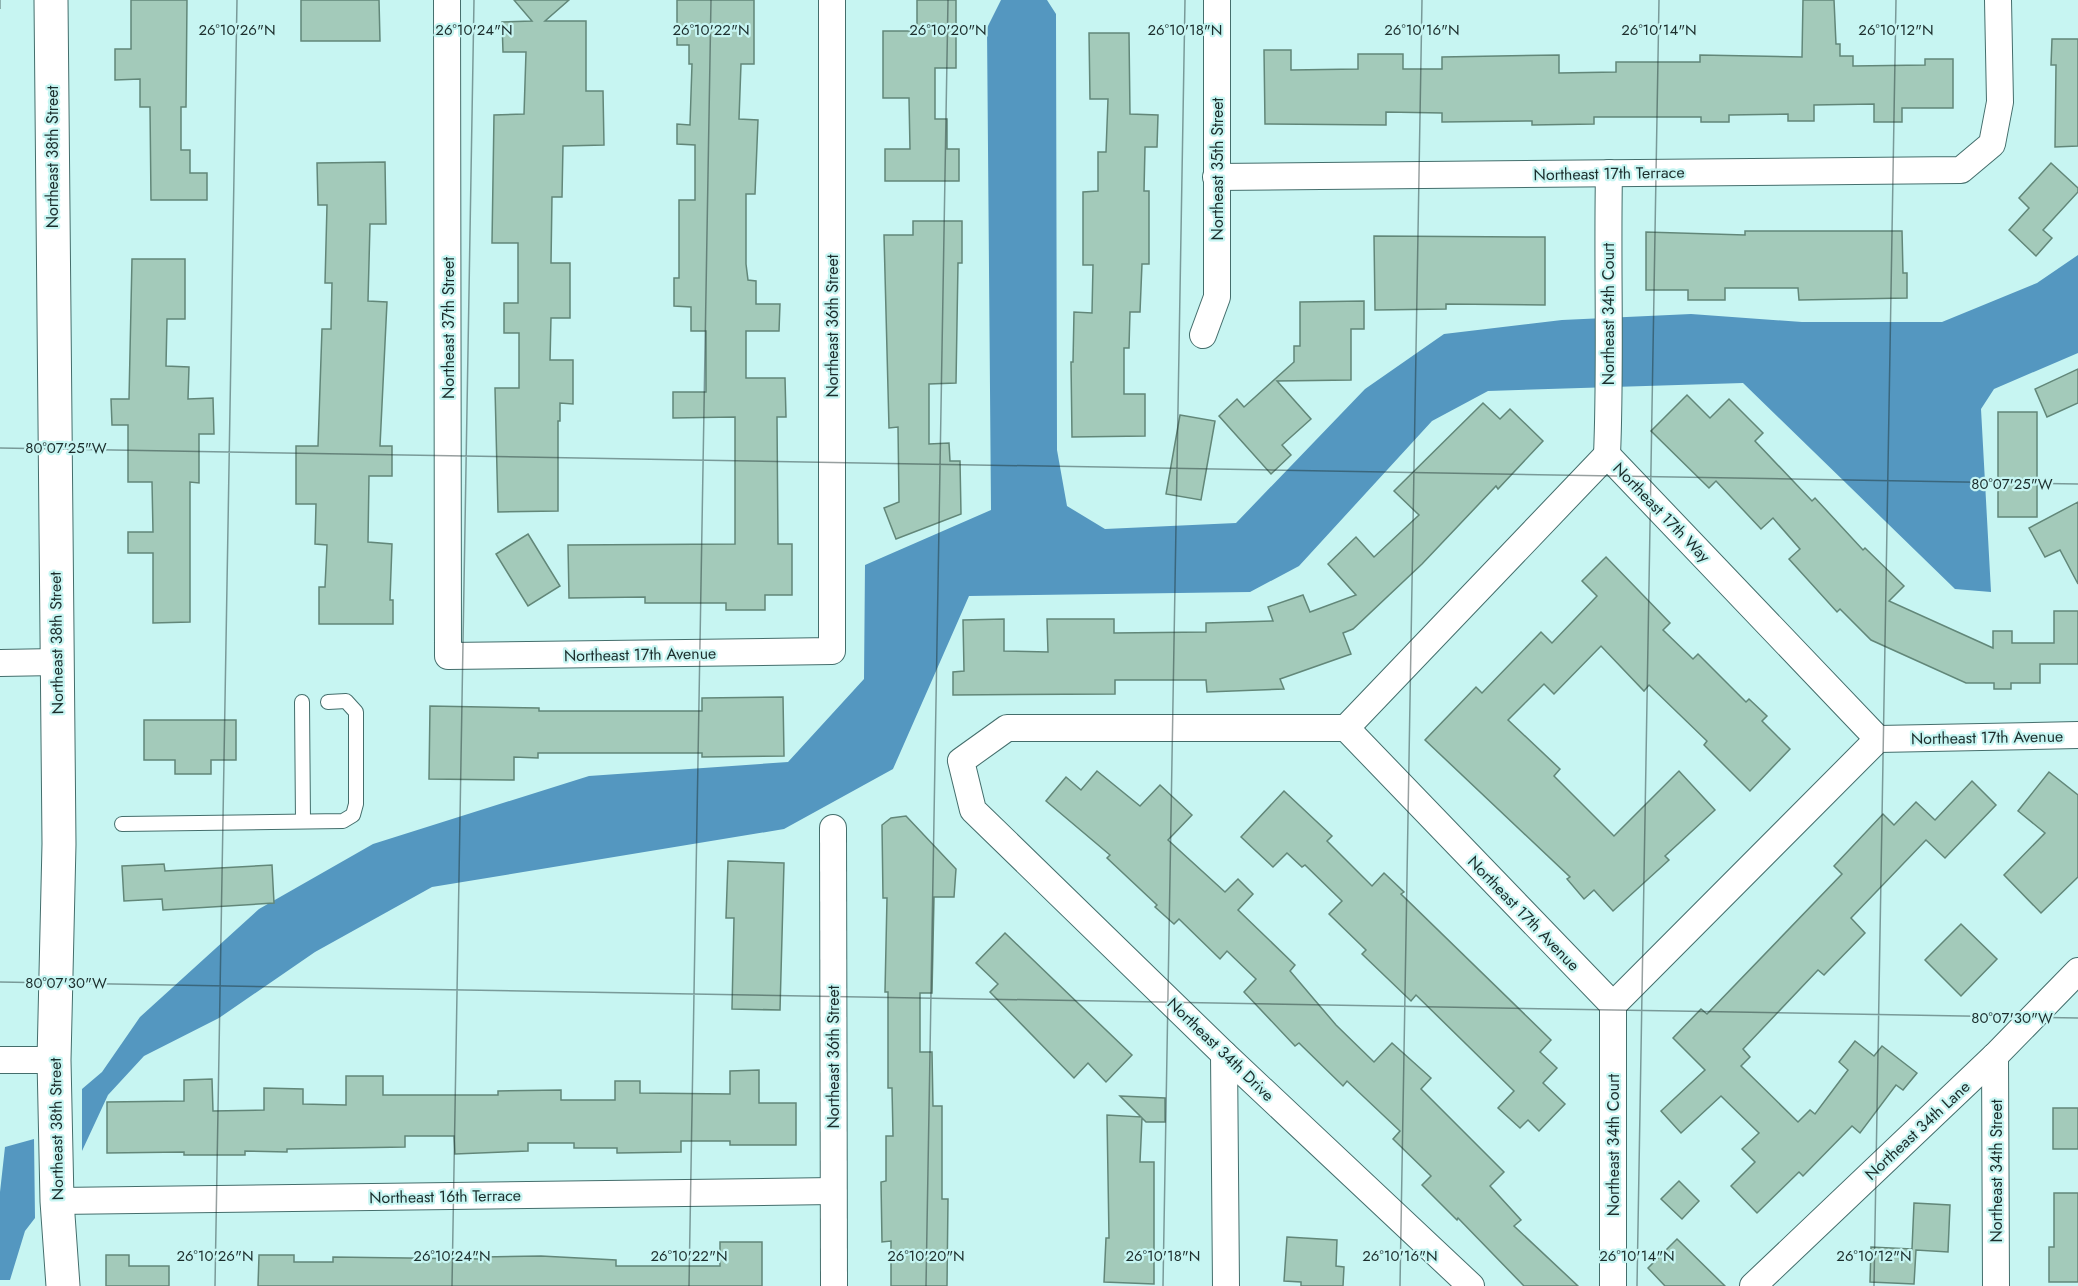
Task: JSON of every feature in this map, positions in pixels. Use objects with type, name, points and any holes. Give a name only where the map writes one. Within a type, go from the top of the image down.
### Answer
[{"type":"street","name":"Northeast 38th Street","points":[[51,0],[59,844],[54,1060],[57,1201],[63,1286]]},
{"type":"street","name":"Northeast 37th Street","points":[[447,0],[448,656]]},
{"type":"street","name":"Northeast 36th Street","points":[[832,0],[832,651]]},
{"type":"street","name":"Northeast 35th Street","points":[[1203,335],[1217,297],[1217,0]]},
{"type":"street","name":"Northeast 17th Terrace","points":[[1216,177],[1961,170],[1992,144],[2000,102],[1998,0]]},
{"type":"street","name":"Northeast 34th Court","points":[[1607,455],[1609,173]]},
{"type":"street","name":"Northeast 17th Way","points":[[1346,728],[1607,455],[1878,739]]},
{"type":"street","name":"Northeast 17th Avenue","points":[[448,656],[832,651]]},
{"type":"street","points":[[0,663],[56,662]]},
{"type":"street","name":"Northeast 34th Drive","points":[[1346,728],[1007,728],[960,761],[973,810],[1224,1054],[1471,1286]]},
{"type":"street","name":"Northeast 17th Avenue","points":[[1346,728],[1613,1005]]},
{"type":"street","name":"Northeast 17th Avenue","points":[[1878,739],[2078,735]]},
{"type":"street","points":[[1613,1005],[1878,739]]},
{"type":"street","name":"Northeast 36th Street","points":[[833,828],[834,1286]]},
{"type":"street","name":"Northeast 34th Lane","points":[[1753,1286],[1995,1056],[2078,971]]},
{"type":"street","name":"Northeast 34th Court","points":[[1613,1005],[1613,1286]]},
{"type":"street","points":[[1224,1054],[1226,1286]]},
{"type":"street","name":"Northeast 34th Street","points":[[1995,1056],[1996,1286]]},
{"type":"street","points":[[0,1060],[54,1060]]},
{"type":"street","name":"Northeast 16th Terrace","points":[[57,1201],[833,1191]]},
{"type":"lane","points":[[122,824],[343,821],[353,815],[356,804],[356,712],[346,701],[328,702]]},
{"type":"lane","points":[[302,702],[303,821]]},
{"type":"water","points":[[1001,0],[1047,0],[1056,14],[1057,450],[1067,506],[1105,529],[1236,523],[1365,389],[1444,334],[1562,320],[1691,314],[1802,322],[1942,322],[2037,283],[2078,255],[2078,353],[1994,389],[1981,409],[1991,592],[1955,589],[1743,383],[1488,391],[1432,421],[1299,566],[1250,592],[969,596],[893,769],[784,829],[432,887],[315,952],[219,1018],[144,1056],[108,1095],[82,1151],[82,1089],[102,1072],[140,1017],[259,909],[373,844],[589,776],[788,762],[864,679],[865,565],[991,510],[987,28]]},
{"type":"water","points":[[34,1139],[35,1218],[25,1231],[10,1280],[0,1280],[0,1192],[5,1147]]},
{"type":"building","points":[[131,0],[187,0],[186,107],[181,107],[181,150],[190,150],[190,173],[207,173],[207,200],[151,200],[150,107],[140,107],[140,79],[115,80],[115,49],[131,49]]},
{"type":"building","points":[[301,0],[379,0],[380,41],[301,41]]},
{"type":"building","points":[[514,0],[569,0],[545,21],[586,21],[586,91],[603,91],[604,145],[563,146],[562,197],[552,197],[551,263],[570,263],[570,318],[551,318],[550,360],[573,360],[573,404],[560,403],[560,421],[558,421],[558,511],[498,512],[495,388],[519,388],[519,333],[504,333],[504,303],[518,303],[518,243],[492,243],[494,115],[524,114],[526,52],[503,52],[502,22],[532,21]]},
{"type":"building","points":[[677,0],[754,0],[754,64],[741,64],[739,119],[758,120],[755,194],[746,194],[746,264],[748,280],[756,281],[756,304],[780,304],[779,331],[746,331],[746,378],[785,378],[786,417],[777,417],[778,544],[792,544],[792,595],[765,595],[765,610],[726,610],[726,603],[645,603],[645,597],[569,598],[568,545],[735,544],[735,417],[673,418],[673,392],[706,392],[706,331],[691,331],[691,307],[674,306],[674,278],[679,278],[679,200],[695,200],[695,145],[677,144],[677,124],[690,125],[692,64],[689,64],[689,45],[677,45]]},
{"type":"building","points":[[917,0],[956,0],[956,68],[935,68],[935,119],[947,119],[947,149],[959,149],[959,181],[885,181],[885,149],[910,149],[909,98],[883,98],[883,31],[917,31]]},
{"type":"building","points":[[1803,0],[1834,0],[1836,44],[1840,44],[1840,56],[1853,56],[1853,66],[1925,65],[1925,59],[1953,59],[1953,108],[1902,108],[1902,122],[1874,122],[1874,104],[1814,105],[1814,121],[1788,121],[1788,114],[1729,115],[1729,122],[1701,122],[1701,117],[1594,117],[1594,124],[1532,125],[1532,121],[1442,122],[1442,113],[1386,112],[1386,125],[1265,124],[1264,50],[1291,50],[1291,70],[1358,69],[1358,54],[1403,54],[1403,69],[1442,69],[1442,57],[1559,55],[1559,73],[1616,72],[1616,62],[1700,62],[1700,55],[1802,57]]},
{"type":"building","points":[[1089,33],[1129,33],[1130,114],[1158,115],[1157,147],[1145,147],[1144,191],[1149,191],[1149,264],[1142,264],[1140,312],[1130,312],[1129,348],[1124,348],[1124,394],[1145,394],[1145,436],[1072,437],[1071,362],[1073,362],[1074,312],[1092,313],[1093,265],[1083,265],[1083,192],[1098,191],[1098,152],[1106,152],[1108,99],[1090,99]]},
{"type":"building","points":[[2052,39],[2078,39],[2078,146],[2055,147],[2056,65],[2051,65]]},
{"type":"building","points":[[385,162],[386,224],[370,224],[368,301],[387,302],[380,446],[392,446],[392,476],[369,476],[368,542],[392,544],[390,600],[393,600],[393,624],[319,624],[319,587],[325,587],[327,545],[315,544],[316,504],[296,504],[296,446],[318,446],[322,329],[331,329],[332,283],[325,283],[327,205],[318,205],[317,163]]},
{"type":"building","points":[[2051,163],[2078,188],[2078,192],[2043,230],[2052,238],[2036,256],[2009,230],[2029,208],[2019,198]]},
{"type":"building","points":[[913,221],[962,221],[962,263],[958,263],[956,383],[929,384],[929,444],[949,443],[950,461],[960,461],[961,514],[896,539],[884,508],[899,502],[898,427],[889,428],[884,235],[913,235]]},
{"type":"building","points":[[1745,231],[1902,231],[1903,273],[1907,273],[1907,298],[1799,300],[1798,288],[1725,288],[1725,300],[1688,300],[1688,290],[1646,290],[1646,232],[1745,235]]},
{"type":"building","points":[[1374,236],[1545,237],[1545,305],[1446,304],[1446,309],[1375,310]]},
{"type":"building","points":[[132,259],[185,259],[185,319],[167,319],[166,366],[189,367],[188,399],[213,398],[214,434],[199,434],[199,483],[190,482],[190,622],[153,623],[153,553],[128,553],[128,532],[153,532],[152,482],[128,482],[128,425],[112,425],[111,399],[129,399]]},
{"type":"building","points":[[1364,301],[1364,329],[1351,329],[1351,380],[1277,381],[1311,419],[1282,445],[1291,455],[1271,474],[1219,416],[1237,399],[1244,407],[1294,362],[1294,346],[1300,346],[1300,302]]},
{"type":"building","points":[[2078,369],[2078,403],[2047,417],[2035,389]]},
{"type":"building","points":[[1687,395],[1710,418],[1729,399],[1763,433],[1755,441],[1812,501],[1815,498],[1863,550],[1865,548],[1904,586],[1889,601],[1993,648],[1993,631],[2012,631],[2012,643],[2054,643],[2054,611],[2078,611],[2078,664],[2040,664],[2040,683],[2011,683],[2011,689],[1994,689],[1994,683],[1966,683],[1871,640],[1840,609],[1837,612],[1789,559],[1800,549],[1773,518],[1761,529],[1716,481],[1709,488],[1651,431]]},
{"type":"building","points":[[1483,403],[1500,419],[1510,409],[1543,441],[1498,489],[1496,486],[1422,564],[1353,629],[1343,633],[1351,654],[1280,679],[1284,689],[1207,692],[1206,680],[1115,680],[1115,694],[953,695],[953,672],[964,671],[963,620],[1004,619],[1004,651],[1048,652],[1047,619],[1114,619],[1114,633],[1206,632],[1206,623],[1273,621],[1268,607],[1303,595],[1310,612],[1356,595],[1328,564],[1356,537],[1374,557],[1419,515],[1394,491]]},
{"type":"building","points":[[1998,412],[2037,412],[2037,517],[1998,517]]},
{"type":"building","points":[[1180,415],[1215,421],[1201,500],[1166,494]]},
{"type":"building","points":[[2078,502],[2078,584],[2060,550],[2045,557],[2029,528]]},
{"type":"building","points":[[528,534],[560,586],[528,606],[496,554]]},
{"type":"building","points":[[1606,557],[1670,623],[1663,630],[1693,659],[1698,654],[1746,702],[1749,699],[1767,716],[1762,721],[1790,749],[1750,791],[1704,745],[1707,741],[1649,685],[1644,691],[1601,646],[1554,694],[1544,684],[1508,720],[1560,769],[1554,776],[1614,836],[1679,771],[1715,810],[1665,856],[1669,860],[1613,911],[1594,890],[1584,899],[1567,879],[1570,877],[1425,740],[1476,687],[1482,693],[1541,632],[1552,643],[1597,596],[1582,581]]},
{"type":"building","points":[[783,697],[784,756],[702,757],[702,753],[538,753],[538,758],[514,757],[514,780],[429,779],[430,706],[539,708],[539,711],[702,711],[702,698]]},
{"type":"building","points":[[144,720],[236,720],[236,760],[211,760],[211,774],[175,774],[175,760],[144,760]]},
{"type":"building","points":[[1097,771],[1140,806],[1160,785],[1192,815],[1168,840],[1225,892],[1238,879],[1253,894],[1238,910],[1295,965],[1290,971],[1336,1025],[1374,1062],[1392,1043],[1431,1078],[1421,1089],[1504,1172],[1490,1186],[1521,1220],[1514,1226],[1578,1286],[1524,1286],[1458,1218],[1457,1220],[1422,1185],[1431,1176],[1393,1139],[1400,1131],[1347,1081],[1343,1086],[1299,1043],[1295,1046],[1244,992],[1256,979],[1227,951],[1220,959],[1179,919],[1174,924],[1107,858],[1110,855],[1046,801],[1066,777],[1081,790]]},
{"type":"building","points":[[2049,772],[2078,795],[2078,877],[2041,913],[2004,875],[2045,833],[2018,811]]},
{"type":"building","points":[[1972,781],[1996,805],[1945,858],[1926,840],[1851,918],[1865,933],[1824,975],[1818,970],[1743,1049],[1750,1057],[1741,1066],[1798,1122],[1810,1110],[1815,1114],[1848,1070],[1839,1062],[1855,1041],[1874,1056],[1882,1046],[1917,1073],[1903,1090],[1896,1085],[1860,1133],[1852,1126],[1803,1176],[1799,1172],[1757,1213],[1731,1186],[1755,1162],[1742,1149],[1759,1133],[1721,1096],[1681,1133],[1661,1111],[1705,1070],[1673,1038],[1701,1009],[1707,1014],[1842,874],[1834,866],[1883,814],[1894,825],[1916,802],[1935,820]]},
{"type":"building","points":[[1284,791],[1332,836],[1327,841],[1372,886],[1384,873],[1404,892],[1401,894],[1551,1040],[1540,1052],[1557,1068],[1543,1083],[1565,1104],[1539,1131],[1528,1120],[1520,1128],[1498,1108],[1514,1091],[1416,995],[1411,1001],[1362,954],[1366,950],[1329,914],[1342,901],[1305,865],[1302,867],[1287,853],[1273,867],[1241,837]]},
{"type":"building","points":[[906,816],[956,869],[954,897],[934,897],[932,993],[920,993],[920,1052],[932,1052],[933,1106],[942,1106],[942,1199],[948,1199],[947,1286],[891,1286],[891,1241],[882,1242],[881,1182],[886,1181],[886,1136],[893,1136],[892,1088],[888,1088],[888,992],[885,992],[887,898],[883,898],[882,825],[891,818]]},
{"type":"building","points":[[728,861],[784,863],[780,1010],[732,1009],[734,918],[726,918]]},
{"type":"building","points":[[164,864],[165,871],[272,865],[274,903],[163,910],[162,899],[124,901],[122,866]]},
{"type":"building","points":[[1961,924],[1997,959],[1961,996],[1925,960]]},
{"type":"building","points":[[1005,933],[1132,1055],[1106,1082],[1088,1063],[1074,1078],[990,992],[998,984],[976,963]]},
{"type":"building","points":[[759,1070],[759,1103],[796,1103],[796,1145],[730,1145],[730,1141],[681,1141],[681,1152],[617,1153],[617,1148],[574,1148],[574,1143],[528,1143],[528,1151],[455,1154],[454,1136],[405,1136],[405,1147],[287,1149],[287,1152],[245,1151],[245,1155],[184,1155],[184,1152],[107,1153],[107,1102],[184,1101],[184,1080],[212,1079],[213,1111],[264,1110],[264,1088],[303,1089],[303,1104],[346,1105],[346,1076],[383,1076],[383,1095],[498,1095],[498,1091],[561,1090],[561,1100],[615,1100],[615,1081],[640,1081],[640,1093],[730,1094],[730,1071]]},
{"type":"building","points":[[1120,1096],[1165,1098],[1165,1122],[1146,1122],[1142,1118],[1140,1162],[1154,1162],[1154,1284],[1104,1282],[1106,1238],[1109,1238],[1107,1115],[1141,1117]]},
{"type":"building","points":[[2053,1108],[2078,1108],[2078,1149],[2053,1149]]},
{"type":"building","points":[[1679,1181],[1699,1201],[1682,1219],[1661,1199]]},
{"type":"building","points":[[2054,1193],[2078,1193],[2078,1282],[2049,1282],[2049,1247],[2054,1247]]},
{"type":"building","points":[[1914,1203],[1950,1205],[1948,1252],[1916,1250],[1914,1284],[1870,1282],[1871,1247],[1912,1249]]},
{"type":"building","points":[[1287,1237],[1337,1240],[1336,1266],[1344,1267],[1343,1286],[1301,1286],[1301,1282],[1284,1281]]},
{"type":"building","points":[[1677,1239],[1725,1286],[1665,1286],[1648,1268]]},
{"type":"building","points":[[720,1242],[762,1242],[762,1286],[258,1286],[259,1255],[294,1255],[294,1262],[333,1262],[333,1257],[483,1259],[483,1257],[541,1256],[616,1260],[616,1266],[720,1266]]},
{"type":"building","points":[[106,1255],[129,1255],[129,1266],[169,1266],[169,1286],[106,1286]]}]
